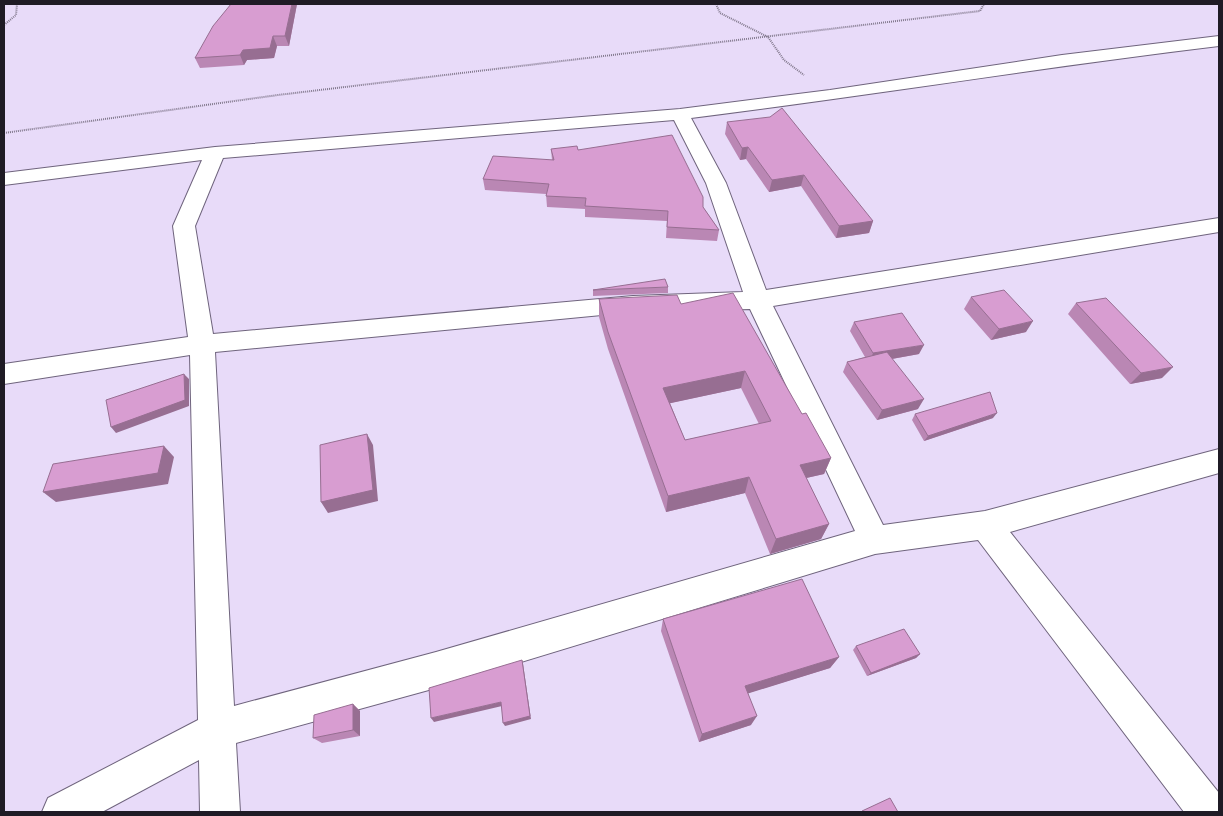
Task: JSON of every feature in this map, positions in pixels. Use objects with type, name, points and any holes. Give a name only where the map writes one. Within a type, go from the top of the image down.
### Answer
[{"type":"street","points":[[4,179],[215,153],[680,114],[830,95],[1062,60],[1219,41]]},
{"type":"street","points":[[680,114],[716,183],[758,300],[875,540]]},
{"type":"street","points":[[215,153],[184,226],[202,344],[220,812]]},
{"type":"street","points":[[4,374],[202,344],[633,304],[758,300],[1219,225]]},
{"type":"street","points":[[62,812],[217,730],[436,670],[875,540],[985,525],[1219,461]]},
{"type":"street","points":[[985,525],[1209,812]]},
{"type":"path","points":[[4,25],[16,15],[17,4]]},
{"type":"path","points":[[716,4],[720,13],[768,37],[784,60],[830,95]]},
{"type":"path","points":[[4,133],[58,128],[280,95],[980,11],[984,4]]},
{"type":"building","points":[[231,4],[292,4],[285,36],[273,36],[270,48],[243,50],[240,55],[195,58],[213,26]]},
{"type":"building","points":[[782,108],[873,221],[839,226],[804,175],[772,180],[748,147],[742,148],[727,122],[770,117]]},
{"type":"building","points":[[672,135],[703,197],[703,207],[719,230],[667,227],[668,211],[585,206],[586,198],[546,196],[549,184],[483,179],[493,156],[554,160],[551,149],[577,146],[578,150]]},
{"type":"building","points":[[665,279],[668,287],[593,290]]},
{"type":"building","points":[[1004,290],[1033,321],[999,329],[971,297]]},
{"type":"building","points":[[733,293],[802,414],[806,413],[831,458],[800,465],[829,524],[776,539],[749,477],[668,496],[608,332],[599,299],[677,295],[681,304]],"holes":[[[745,371],[771,421],[685,440],[663,388]]]},
{"type":"building","points":[[1106,298],[1173,367],[1141,373],[1076,303]]},
{"type":"building","points":[[902,313],[924,345],[873,353],[854,322]]},
{"type":"building","points":[[887,352],[924,399],[882,410],[847,362]]},
{"type":"building","points":[[184,374],[185,400],[111,427],[106,400]]},
{"type":"building","points":[[990,392],[997,413],[928,436],[915,414]]},
{"type":"building","points":[[367,434],[373,490],[321,502],[320,445]]},
{"type":"building","points":[[164,446],[158,473],[43,492],[53,464]]},
{"type":"building","points":[[802,579],[839,657],[745,686],[757,716],[702,734],[663,619]]},
{"type":"building","points":[[904,629],[920,654],[871,673],[856,646]]},
{"type":"building","points":[[522,660],[530,716],[503,723],[501,702],[431,718],[429,688]]},
{"type":"building","points":[[353,704],[353,730],[313,738],[314,715]]},
{"type":"building","points":[[890,798],[898,812],[862,811]]}]
